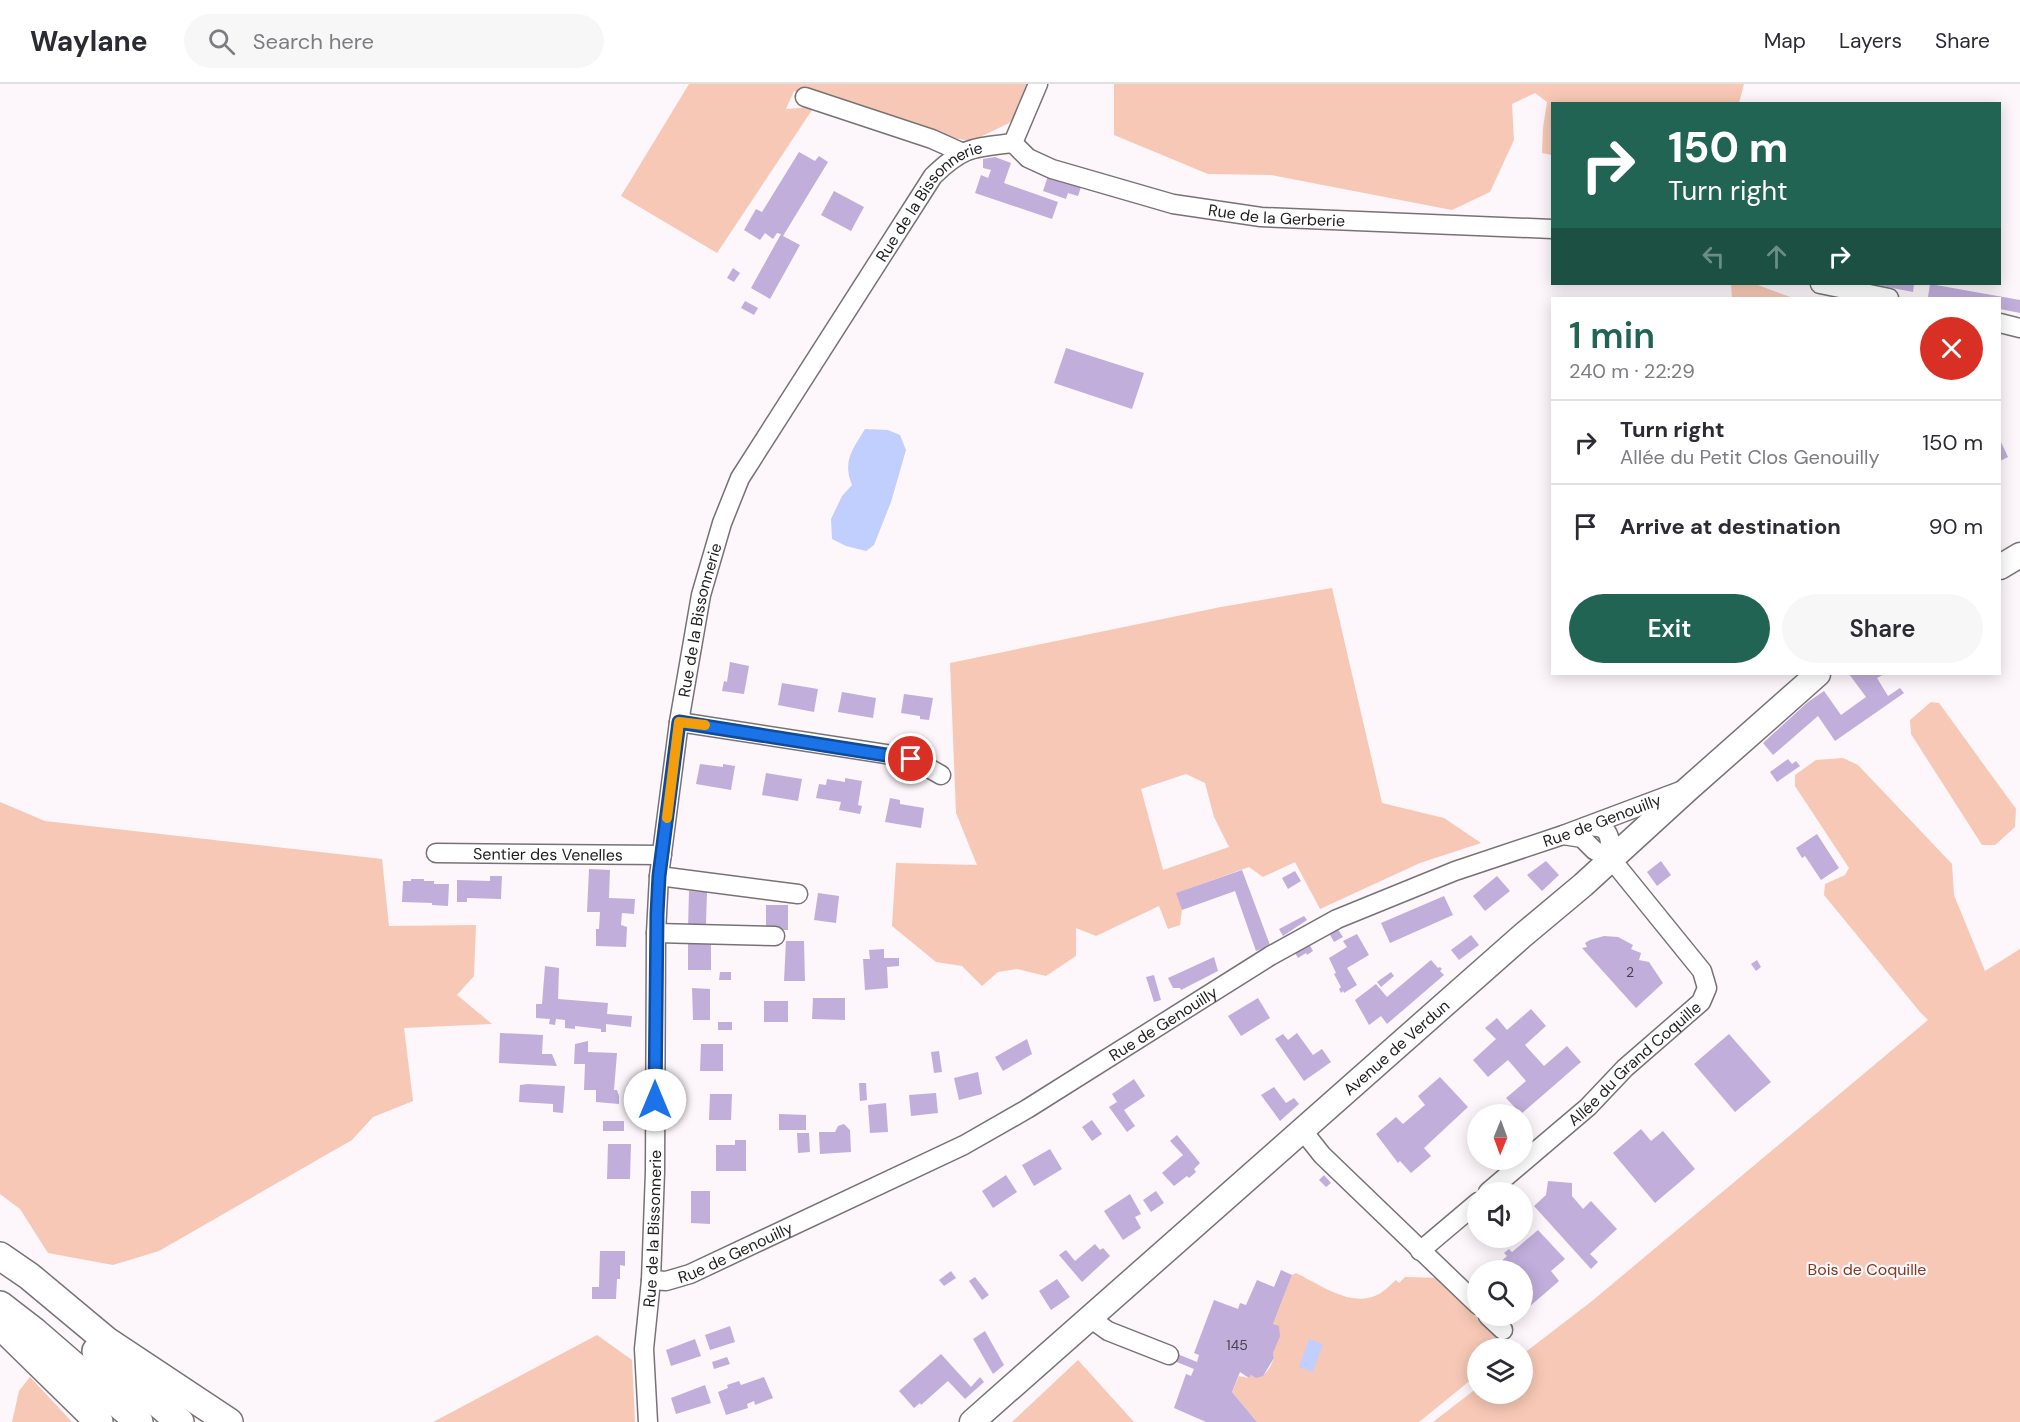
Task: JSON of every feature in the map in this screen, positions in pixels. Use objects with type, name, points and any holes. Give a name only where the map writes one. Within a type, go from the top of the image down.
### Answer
[{"type":"highway","points":[[0,1256],[30,1276],[107,1341],[229,1422]]},
{"type":"highway","points":[[0,1271],[180,1422]]},
{"type":"highway","points":[[0,1305],[35,1332],[139,1422]]},
{"type":"highway","points":[[0,1325],[99,1422]]},
{"type":"main road","points":[[2001,566],[2020,555]]},
{"type":"main road","name":"Avenue de Verdun","points":[[972,1422],[1522,936],[1612,860],[1817,675]]},
{"type":"street","name":"Rue de la Bissonnerie","points":[[648,1422],[644,1350],[651,1280],[655,1172],[656,933],[659,876],[679,722],[701,595],[722,523],[740,478],[933,176],[961,152],[1013,142],[1038,84]]},
{"type":"street","points":[[805,97],[932,139],[961,152]]},
{"type":"street","name":"Rue de la Gerberie","points":[[1013,142],[1028,158],[1052,169],[1117,189],[1184,205],[1261,217],[1551,229]]},
{"type":"street","points":[[1825,285],[1884,297]]},
{"type":"street","points":[[2001,323],[2020,328]]},
{"type":"street","points":[[679,722],[911,759],[941,775]]},
{"type":"street","name":"Rue de Genouilly","points":[[651,1280],[666,1281],[690,1274],[964,1145],[1027,1109],[1269,956],[1337,919],[1455,871],[1563,835],[1688,789]]},
{"type":"street","points":[[1583,827],[1601,826],[1606,831],[1610,837],[1612,860]]},
{"type":"street","points":[[1563,835],[1582,838],[1594,850],[1612,860]]},
{"type":"street","name":"Sentier des Venelles","points":[[436,853],[662,855]]},
{"type":"street","name":"Allée du Grand Coquille","points":[[1500,1182],[1588,1107],[1625,1068],[1701,1002],[1707,988],[1702,971],[1612,860]]},
{"type":"street","points":[[659,876],[798,894]]},
{"type":"street","points":[[656,933],[775,936]]},
{"type":"street","points":[[1303,1131],[1322,1155],[1467,1295]]},
{"type":"street","points":[[1420,1251],[1467,1211]]},
{"type":"street","points":[[1090,1318],[1108,1331],[1169,1355]]},
{"type":"street","points":[[1499,1326],[1503,1330]]},
{"type":"green space","points":[[689,84],[1029,84],[1019,111],[1009,123],[972,141],[933,135],[794,91],[786,109],[814,107],[717,253],[621,196]]},
{"type":"green space","points":[[1114,84],[1744,84],[1739,102],[1551,102],[1551,155],[1542,153],[1547,102],[1535,93],[1512,104],[1514,140],[1490,192],[1452,210],[1271,175],[1208,174],[1114,135]]},
{"type":"green space","points":[[1731,285],[1758,285],[1790,297],[1732,297]]},
{"type":"green space","points":[[1332,588],[1382,803],[1444,818],[1481,843],[1420,863],[1320,909],[1295,862],[1263,877],[1249,867],[1177,893],[1182,910],[1180,925],[1168,929],[1159,906],[1096,936],[1076,928],[1076,956],[1046,976],[1017,969],[998,972],[982,986],[962,966],[936,962],[892,926],[896,863],[977,865],[956,813],[950,663],[1221,607]],"holes":[[[1186,774],[1205,783],[1214,817],[1229,847],[1163,870],[1141,789]]]},
{"type":"green space","points":[[1931,702],[1939,703],[2016,809],[2015,827],[1995,845],[1982,845],[1911,734],[1910,720]]},
{"type":"green space","name":"Bois de Coquille","points":[[1843,758],[1858,765],[1952,864],[1954,895],[1985,971],[2020,949],[2020,1422],[1433,1422],[1467,1396],[1467,1404],[1533,1404],[1533,1346],[1592,1301],[1928,1020],[1824,895],[1825,884],[1845,875],[1849,868],[1795,786],[1795,775],[1816,760]]},
{"type":"green space","points":[[0,802],[45,821],[382,859],[389,926],[476,925],[474,976],[457,995],[492,1024],[404,1028],[413,1101],[373,1117],[352,1140],[159,1251],[113,1265],[48,1253],[20,1209],[0,1194]]},
{"type":"green space","points":[[1296,1273],[1335,1293],[1357,1299],[1377,1295],[1396,1280],[1399,1283],[1405,1277],[1443,1278],[1467,1301],[1467,1326],[1492,1326],[1504,1338],[1467,1338],[1467,1383],[1419,1422],[1257,1422],[1232,1392],[1239,1376],[1249,1378],[1251,1375],[1259,1376],[1266,1373],[1270,1366],[1274,1358],[1279,1327],[1273,1324],[1292,1275]]},
{"type":"green space","points":[[597,1335],[632,1360],[635,1422],[433,1422]]},
{"type":"green space","points":[[1078,1360],[1134,1422],[1012,1422]]},
{"type":"green space","points":[[30,1377],[72,1422],[12,1422],[19,1391]]},
{"type":"water","points":[[865,429],[888,430],[900,435],[906,450],[891,502],[874,545],[866,551],[846,546],[832,539],[831,519],[842,496],[852,485],[848,469],[850,456]]},
{"type":"water","points":[[1309,1339],[1323,1344],[1313,1372],[1299,1367]]},
{"type":"building","points":[[799,152],[815,161],[819,156],[828,162],[783,236],[800,245],[770,299],[751,288],[781,234],[777,233],[773,239],[765,233],[760,240],[744,230],[756,209],[762,212]]},
{"type":"building","points":[[995,157],[1011,163],[1004,183],[1058,202],[1052,219],[975,193],[981,175],[988,178],[991,170],[983,168],[983,159]]},
{"type":"building","points":[[1048,176],[1081,187],[1078,196],[1068,193],[1066,199],[1043,191]]},
{"type":"building","points":[[834,191],[864,207],[851,231],[821,215]]},
{"type":"building","points":[[733,268],[740,273],[734,282],[727,278]]},
{"type":"building","points":[[1877,285],[1914,285],[1913,292]]},
{"type":"building","points":[[1930,285],[1936,285],[2020,300],[2020,313],[2001,309],[2001,297],[1928,297]]},
{"type":"building","points":[[745,301],[758,308],[754,315],[741,308]]},
{"type":"building","points":[[1066,348],[1144,373],[1132,409],[1054,383]]},
{"type":"building","points":[[2001,442],[2008,457],[2001,460]]},
{"type":"building","points":[[730,662],[749,666],[744,694],[722,691],[724,681],[727,682]]},
{"type":"building","points":[[1850,675],[1882,675],[1877,678],[1888,696],[1900,688],[1904,693],[1835,741],[1818,716],[1773,755],[1763,743],[1808,702],[1824,691],[1841,715],[1866,697]]},
{"type":"building","points":[[782,683],[818,689],[814,712],[778,705]]},
{"type":"building","points":[[842,692],[876,698],[873,718],[838,712]]},
{"type":"building","points":[[904,694],[933,698],[929,720],[901,713]]},
{"type":"building","points":[[1788,759],[1792,764],[1796,761],[1800,766],[1777,782],[1770,772]]},
{"type":"building","points":[[700,764],[735,766],[731,790],[696,784]]},
{"type":"building","points":[[766,773],[802,779],[798,801],[762,795]]},
{"type":"building","points":[[845,778],[862,781],[858,805],[862,806],[860,814],[839,810],[841,802],[816,798],[819,784],[826,785],[827,779],[845,782]]},
{"type":"building","points":[[890,798],[900,800],[900,804],[924,808],[921,828],[885,822]]},
{"type":"building","points":[[1817,834],[1839,868],[1821,880],[1805,856],[1802,858],[1796,848]]},
{"type":"building","points":[[1546,861],[1559,875],[1542,891],[1527,875]]},
{"type":"building","points":[[1661,861],[1671,875],[1657,886],[1647,872]]},
{"type":"building","points":[[589,869],[610,870],[609,898],[635,899],[634,914],[622,913],[621,925],[627,927],[626,947],[596,946],[596,929],[599,929],[600,912],[587,912]]},
{"type":"building","points":[[1242,870],[1270,945],[1256,951],[1235,891],[1182,910],[1176,893]]},
{"type":"building","points":[[1295,871],[1301,881],[1288,889],[1282,878]]},
{"type":"building","points":[[490,876],[502,876],[501,899],[467,898],[467,902],[457,902],[457,880],[490,881]]},
{"type":"building","points":[[1497,876],[1510,891],[1485,911],[1473,896]]},
{"type":"building","points":[[411,879],[434,881],[434,884],[449,884],[448,906],[402,902],[403,881],[411,881]]},
{"type":"building","points":[[689,891],[707,892],[706,924],[699,924],[699,929],[688,929]]},
{"type":"building","points":[[818,893],[839,896],[836,923],[814,920]]},
{"type":"building","points":[[1444,896],[1453,915],[1390,943],[1381,923]]},
{"type":"building","points":[[766,905],[788,905],[788,930],[766,930]]},
{"type":"building","points":[[1304,916],[1307,920],[1283,936],[1279,929]]},
{"type":"building","points":[[1337,928],[1343,937],[1334,942],[1329,933]]},
{"type":"building","points":[[1357,934],[1369,955],[1347,968],[1357,985],[1341,993],[1339,989],[1341,987],[1329,958],[1347,947],[1343,941]]},
{"type":"building","points":[[1471,935],[1479,945],[1459,960],[1451,950]]},
{"type":"building","points":[[1604,936],[1618,937],[1633,945],[1631,949],[1641,953],[1639,960],[1649,962],[1663,983],[1636,1008],[1582,948],[1587,947],[1585,943],[1590,940]]},
{"type":"building","points":[[688,939],[711,939],[711,970],[688,970]]},
{"type":"building","points":[[786,941],[804,941],[805,981],[784,981]]},
{"type":"building","points":[[1309,944],[1313,951],[1298,958],[1295,953]]},
{"type":"building","points":[[884,949],[884,958],[899,958],[899,966],[887,967],[888,988],[865,990],[863,959],[870,959],[869,950]]},
{"type":"building","points":[[1214,957],[1218,971],[1181,990],[1173,988],[1168,978]]},
{"type":"building","points":[[1431,960],[1442,969],[1440,971],[1444,975],[1387,1024],[1381,1016],[1369,1025],[1355,1000],[1376,984],[1387,997]]},
{"type":"building","points":[[1757,960],[1761,967],[1756,971],[1751,964]]},
{"type":"building","points":[[545,966],[559,968],[558,999],[608,1003],[607,1014],[632,1016],[631,1027],[606,1024],[606,1032],[601,1032],[601,1029],[575,1026],[575,1029],[565,1028],[565,1020],[556,1019],[555,1025],[549,1024],[550,1019],[536,1018],[536,1004],[542,1004]]},
{"type":"building","points":[[720,972],[731,972],[731,980],[719,980]]},
{"type":"building","points":[[1391,972],[1394,976],[1381,987],[1377,982]]},
{"type":"building","points":[[1154,975],[1161,1000],[1154,1002],[1146,977]]},
{"type":"building","points":[[692,988],[710,989],[710,1020],[693,1020]]},
{"type":"building","points":[[813,998],[845,998],[845,1020],[812,1019]]},
{"type":"building","points":[[1258,998],[1270,1018],[1241,1036],[1228,1016]]},
{"type":"building","points":[[764,1001],[788,1001],[788,1022],[764,1022]]},
{"type":"building","points":[[1531,1009],[1546,1026],[1525,1045],[1544,1066],[1567,1046],[1581,1062],[1533,1104],[1512,1104],[1506,1098],[1526,1081],[1508,1060],[1488,1077],[1473,1060],[1496,1039],[1485,1028],[1497,1018],[1507,1030]]},
{"type":"building","points":[[718,1022],[732,1022],[732,1030],[718,1030]]},
{"type":"building","points":[[500,1033],[543,1035],[542,1054],[552,1054],[557,1066],[499,1063]]},
{"type":"building","points":[[1297,1033],[1313,1055],[1322,1049],[1331,1062],[1304,1081],[1275,1039],[1283,1034],[1288,1040]]},
{"type":"building","points":[[1729,1034],[1771,1082],[1735,1112],[1694,1064]]},
{"type":"building","points":[[1027,1039],[1032,1054],[1003,1071],[995,1057]]},
{"type":"building","points":[[588,1041],[588,1052],[617,1053],[614,1090],[617,1090],[619,1104],[596,1102],[596,1090],[584,1090],[585,1064],[574,1064],[575,1044]]},
{"type":"building","points":[[701,1044],[723,1044],[723,1071],[700,1071]]},
{"type":"building","points":[[939,1051],[942,1072],[934,1073],[931,1052]]},
{"type":"building","points":[[978,1072],[982,1094],[959,1100],[954,1078]]},
{"type":"building","points":[[1440,1077],[1467,1108],[1424,1148],[1431,1156],[1411,1173],[1400,1161],[1398,1163],[1376,1134],[1396,1117],[1403,1124],[1425,1105],[1418,1096]]},
{"type":"building","points":[[1134,1079],[1145,1096],[1124,1110],[1135,1126],[1127,1132],[1109,1107],[1117,1102],[1112,1094]]},
{"type":"building","points":[[859,1083],[866,1083],[867,1100],[860,1101]]},
{"type":"building","points":[[520,1085],[565,1086],[563,1113],[553,1112],[553,1104],[519,1102]]},
{"type":"building","points":[[1274,1087],[1286,1103],[1294,1098],[1299,1104],[1280,1121],[1261,1095]]},
{"type":"building","points":[[936,1093],[938,1113],[911,1116],[909,1095]]},
{"type":"building","points":[[710,1094],[732,1094],[731,1120],[709,1120]]},
{"type":"building","points":[[886,1103],[888,1132],[870,1133],[868,1105]]},
{"type":"building","points":[[779,1114],[806,1115],[806,1130],[779,1130]]},
{"type":"building","points":[[1092,1120],[1102,1134],[1092,1141],[1082,1127]]},
{"type":"building","points":[[603,1121],[624,1121],[624,1131],[603,1131]]},
{"type":"building","points":[[844,1124],[850,1130],[851,1152],[820,1154],[819,1132],[835,1132],[838,1126]]},
{"type":"building","points":[[1641,1129],[1651,1141],[1663,1131],[1695,1169],[1655,1203],[1613,1153]]},
{"type":"building","points":[[797,1133],[809,1133],[810,1152],[798,1153]]},
{"type":"building","points":[[1177,1135],[1200,1163],[1194,1169],[1196,1172],[1174,1186],[1162,1173],[1183,1155],[1170,1141]]},
{"type":"building","points":[[735,1140],[746,1140],[746,1171],[716,1171],[716,1145],[735,1145]]},
{"type":"building","points":[[608,1144],[631,1144],[630,1179],[607,1179]]},
{"type":"building","points":[[1050,1149],[1062,1169],[1034,1186],[1022,1165]]},
{"type":"building","points":[[1006,1175],[1017,1192],[993,1208],[982,1191]]},
{"type":"building","points":[[1324,1175],[1331,1183],[1326,1187],[1319,1180]]},
{"type":"building","points":[[1548,1181],[1572,1183],[1572,1196],[1583,1209],[1591,1201],[1617,1229],[1590,1254],[1598,1262],[1591,1269],[1534,1206],[1546,1195]]},
{"type":"building","points":[[691,1191],[710,1191],[710,1224],[691,1223]]},
{"type":"building","points":[[1156,1191],[1164,1203],[1151,1212],[1143,1200]]},
{"type":"building","points":[[1130,1194],[1141,1214],[1135,1217],[1141,1228],[1123,1240],[1104,1211]]},
{"type":"building","points":[[1538,1230],[1565,1259],[1551,1271],[1559,1281],[1533,1304],[1533,1260],[1503,1260],[1507,1256],[1504,1253],[1509,1249],[1512,1252],[1517,1248],[1533,1248],[1533,1234]]},
{"type":"building","points":[[1095,1244],[1100,1250],[1103,1248],[1110,1256],[1082,1282],[1059,1255],[1066,1250],[1075,1261]]},
{"type":"building","points":[[600,1251],[625,1251],[625,1266],[620,1265],[616,1299],[592,1299],[592,1287],[599,1287]]},
{"type":"building","points":[[1281,1270],[1292,1275],[1273,1324],[1279,1326],[1280,1336],[1273,1353],[1274,1358],[1263,1376],[1256,1378],[1251,1375],[1249,1378],[1240,1372],[1232,1392],[1257,1422],[1206,1422],[1174,1408],[1186,1374],[1191,1376],[1194,1369],[1172,1360],[1175,1353],[1197,1362],[1199,1355],[1194,1353],[1214,1300],[1238,1309],[1240,1303],[1246,1305],[1257,1280],[1274,1287]]},
{"type":"building","points":[[951,1271],[956,1278],[944,1286],[939,1280]]},
{"type":"building","points":[[975,1277],[989,1295],[982,1300],[969,1281]]},
{"type":"building","points":[[1057,1279],[1070,1297],[1051,1310],[1039,1291]]},
{"type":"building","points":[[730,1326],[735,1342],[710,1350],[705,1335]]},
{"type":"building","points":[[985,1331],[1004,1365],[993,1374],[973,1339]]},
{"type":"building","points":[[695,1339],[701,1356],[671,1366],[666,1350]]},
{"type":"building","points":[[941,1354],[971,1387],[980,1377],[984,1382],[965,1399],[948,1381],[921,1405],[920,1403],[914,1408],[899,1391]]},
{"type":"building","points":[[727,1357],[730,1364],[714,1369],[712,1362]]},
{"type":"building","points":[[764,1377],[773,1398],[755,1405],[754,1401],[747,1404],[748,1408],[726,1415],[718,1392],[728,1388],[727,1385],[739,1381],[741,1385]]},
{"type":"building","points":[[705,1385],[711,1403],[676,1414],[671,1398]]},
{"type":"slow traffic","points":[[667,818],[679,722],[705,725]]},
{"type":"route","points":[[655,1100],[656,933],[659,876],[679,722],[911,759]]}]
